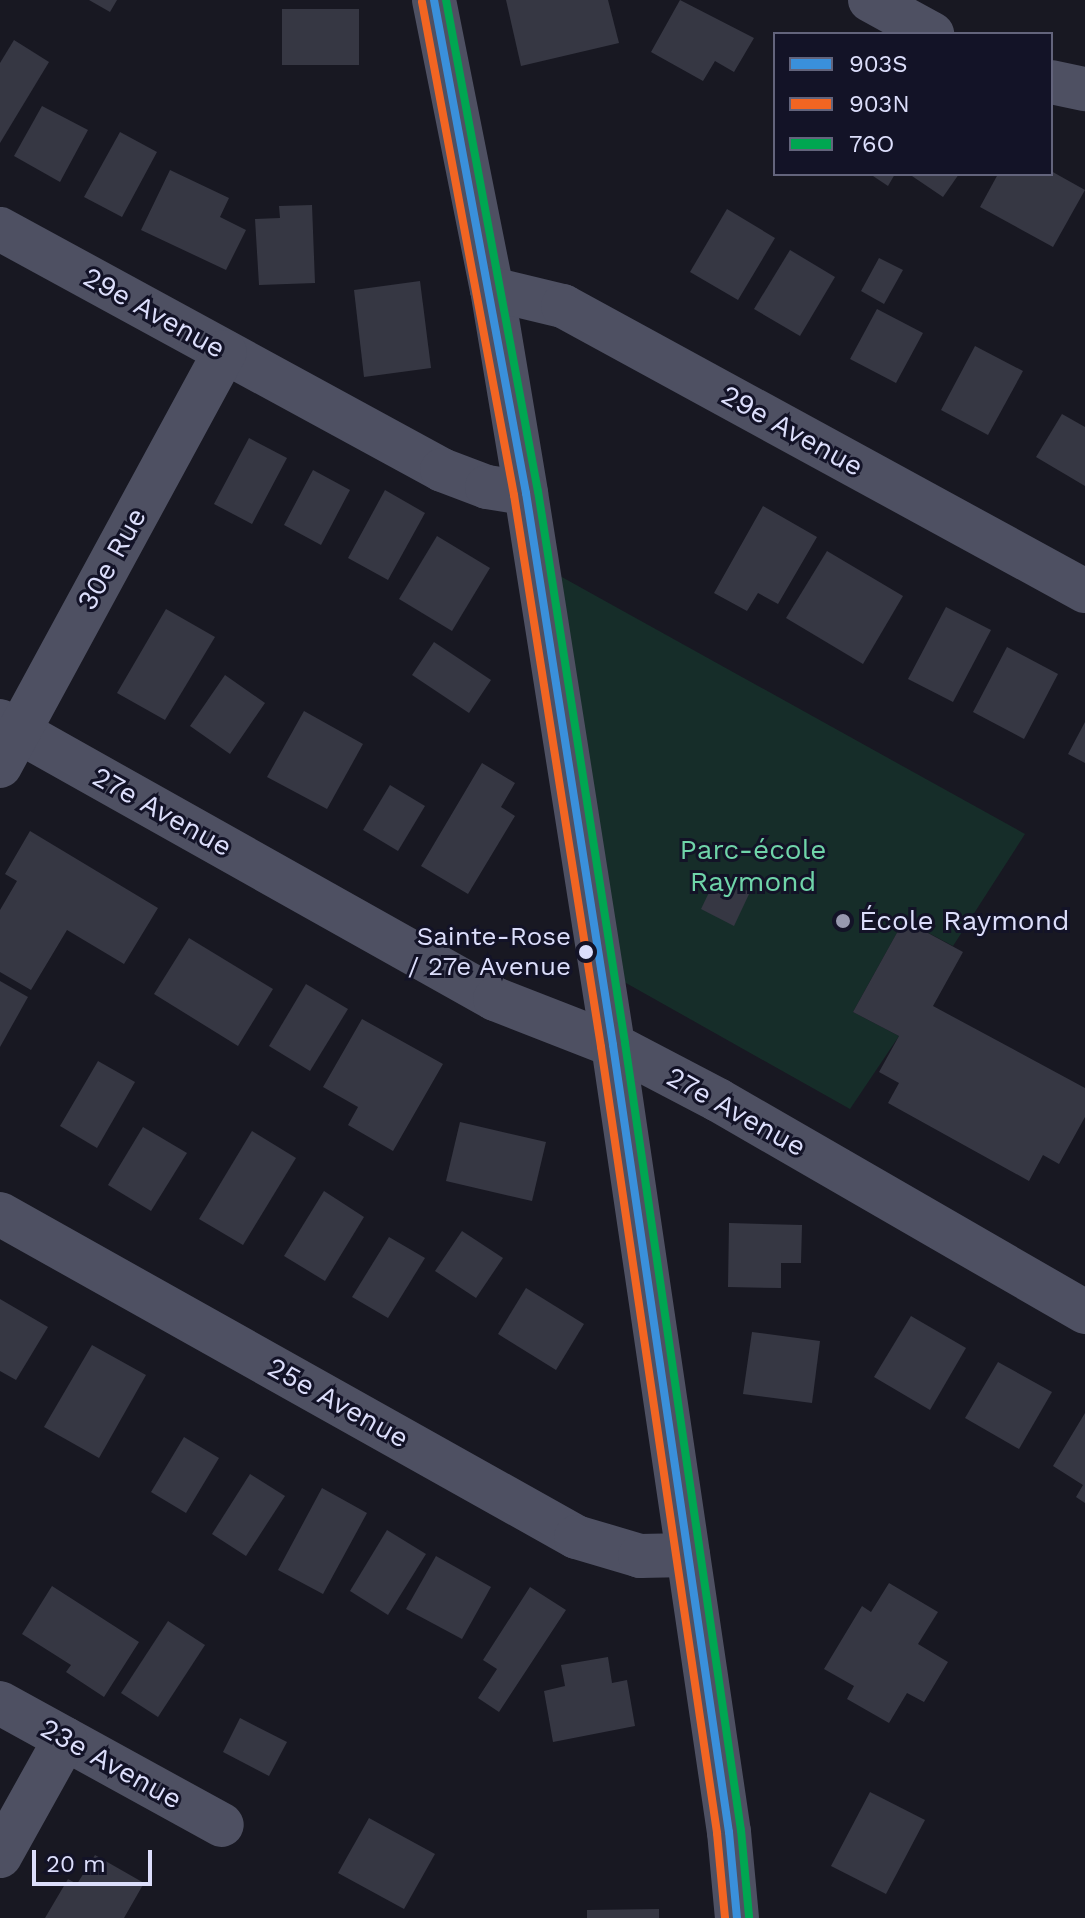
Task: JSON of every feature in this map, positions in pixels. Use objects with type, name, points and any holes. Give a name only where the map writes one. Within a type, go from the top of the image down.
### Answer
[{"type":"street","points":[[434,0],[492,289],[526,493],[613,1045],[688,1555],[737,1918]]},
{"type":"street","points":[[870,0],[928,32]]},
{"type":"street","points":[[1053,82],[1085,89]]},
{"type":"street","name":"29e Avenue","points":[[0,229],[442,470],[487,487],[526,493]]},
{"type":"street","name":"29e Avenue","points":[[492,289],[563,306],[1085,591]]},
{"type":"street","name":"30e Rue","points":[[6,739],[225,352]]},
{"type":"street","name":"27e Avenue","points":[[6,739],[495,999],[613,1045],[1085,1312]]},
{"type":"street","name":"25e Avenue","points":[[0,1214],[576,1537],[640,1556],[688,1555]]},
{"type":"street","name":"23e Avenue","points":[[0,1703],[222,1825]]},
{"type":"street","points":[[0,1856],[65,1739]]},
{"type":"green space","name":"Parc-école Raymond","points":[[542,566],[1025,834],[953,946],[904,920],[853,1012],[899,1036],[850,1109],[610,974]]},
{"type":"building","points":[[89,0],[117,0],[110,12]]},
{"type":"building","points":[[506,0],[608,0],[619,43],[521,66]]},
{"type":"building","points":[[680,0],[754,38],[734,72],[715,61],[703,81],[651,52]]},
{"type":"building","points":[[282,9],[359,9],[359,65],[282,65]]},
{"type":"building","points":[[14,40],[49,62],[0,143],[0,63]]},
{"type":"building","points":[[42,106],[88,130],[60,182],[14,156]]},
{"type":"building","points":[[120,132],[157,152],[122,217],[84,197]]},
{"type":"building","points":[[170,170],[229,198],[220,217],[246,230],[226,270],[141,230]]},
{"type":"building","points":[[1053,172],[1085,190],[1053,247],[980,207],[997,176],[1053,176]]},
{"type":"building","points":[[873,176],[894,176],[888,186]]},
{"type":"building","points":[[912,176],[958,176],[943,197]]},
{"type":"building","points":[[312,205],[315,283],[259,285],[255,219],[280,218],[279,206]]},
{"type":"building","points":[[727,209],[775,238],[738,300],[690,272]]},
{"type":"building","points":[[790,250],[835,277],[800,336],[754,309]]},
{"type":"building","points":[[879,258],[903,270],[884,304],[861,291]]},
{"type":"building","points":[[420,281],[431,368],[364,377],[354,290]]},
{"type":"building","points":[[877,309],[923,333],[896,383],[850,359]]},
{"type":"building","points":[[975,346],[1023,371],[988,435],[941,410]]},
{"type":"building","points":[[1062,414],[1085,427],[1085,486],[1036,457]]},
{"type":"building","points":[[249,438],[287,458],[252,524],[214,504]]},
{"type":"building","points":[[313,470],[350,490],[321,545],[284,525]]},
{"type":"building","points":[[385,490],[425,513],[388,580],[348,558]]},
{"type":"building","points":[[763,506],[817,537],[778,604],[758,593],[747,611],[714,593]]},
{"type":"building","points":[[437,536],[490,568],[452,631],[399,599]]},
{"type":"building","points":[[827,551],[903,596],[863,664],[786,618]]},
{"type":"building","points":[[946,607],[991,630],[953,702],[908,679]]},
{"type":"building","points":[[166,609],[215,637],[165,720],[117,693]]},
{"type":"building","points":[[434,642],[491,680],[469,713],[412,675]]},
{"type":"building","points":[[1007,647],[1058,674],[1024,739],[973,712]]},
{"type":"building","points":[[225,675],[265,703],[230,754],[190,726]]},
{"type":"building","points":[[304,711],[363,744],[327,809],[267,777]]},
{"type":"building","points":[[1085,722],[1085,763],[1068,754]]},
{"type":"building","points":[[482,763],[515,783],[501,807],[515,816],[468,894],[421,866]]},
{"type":"building","points":[[390,785],[425,806],[398,851],[363,830]]},
{"type":"building","points":[[30,831],[158,908],[124,964],[67,930],[31,990],[0,972],[0,910],[17,881],[5,874]]},
{"type":"building","points":[[717,876],[750,892],[734,926],[701,909]]},
{"type":"building","points":[[904,920],[963,952],[933,1006],[1085,1088],[1085,1117],[1059,1164],[1043,1155],[1029,1181],[888,1103],[899,1083],[879,1072],[899,1036],[853,1012]]},
{"type":"building","points":[[189,938],[273,989],[238,1046],[154,994]]},
{"type":"building","points":[[0,981],[28,997],[0,1047]]},
{"type":"building","points":[[306,984],[348,1009],[310,1071],[269,1046]]},
{"type":"building","points":[[362,1019],[443,1064],[393,1151],[348,1125],[358,1107],[323,1087]]},
{"type":"building","points":[[98,1061],[135,1082],[97,1148],[60,1126]]},
{"type":"building","points":[[460,1122],[546,1142],[532,1201],[446,1181]]},
{"type":"building","points":[[143,1127],[187,1153],[151,1211],[108,1185]]},
{"type":"building","points":[[252,1131],[296,1158],[243,1245],[199,1219]]},
{"type":"building","points":[[324,1191],[364,1217],[325,1281],[284,1256]]},
{"type":"building","points":[[729,1223],[802,1225],[801,1263],[781,1263],[781,1288],[728,1287]]},
{"type":"building","points":[[462,1231],[503,1258],[476,1298],[435,1271]]},
{"type":"building","points":[[389,1237],[425,1258],[388,1318],[352,1297]]},
{"type":"building","points":[[526,1288],[584,1324],[556,1370],[498,1334]]},
{"type":"building","points":[[0,1299],[48,1327],[16,1380],[0,1371]]},
{"type":"building","points":[[911,1316],[966,1348],[930,1410],[874,1377]]},
{"type":"building","points":[[752,1332],[820,1341],[812,1403],[743,1394]]},
{"type":"building","points":[[92,1345],[146,1375],[99,1458],[44,1427]]},
{"type":"building","points":[[998,1362],[1052,1392],[1019,1449],[965,1418]]},
{"type":"building","points":[[1085,1413],[1085,1503],[1076,1497],[1083,1485],[1053,1466]]},
{"type":"building","points":[[184,1437],[219,1458],[186,1513],[151,1492]]},
{"type":"building","points":[[250,1474],[285,1496],[246,1556],[212,1534]]},
{"type":"building","points":[[322,1488],[367,1513],[323,1594],[278,1570]]},
{"type":"building","points":[[387,1530],[426,1554],[388,1615],[350,1591]]},
{"type":"building","points":[[436,1556],[491,1587],[462,1639],[406,1609]]},
{"type":"building","points":[[889,1583],[938,1612],[918,1644],[948,1662],[924,1702],[907,1693],[889,1723],[847,1699],[854,1686],[824,1669],[862,1606],[871,1612]]},
{"type":"building","points":[[52,1586],[139,1642],[104,1697],[66,1672],[71,1665],[22,1634]]},
{"type":"building","points":[[530,1587],[566,1610],[499,1712],[478,1698],[497,1669],[483,1660]]},
{"type":"building","points":[[168,1621],[205,1645],[158,1717],[121,1693]]},
{"type":"building","points":[[608,1657],[612,1683],[627,1680],[635,1726],[553,1742],[544,1691],[565,1686],[561,1665]]},
{"type":"building","points":[[240,1718],[287,1742],[269,1776],[223,1752]]},
{"type":"building","points":[[870,1792],[925,1820],[886,1894],[831,1866]]},
{"type":"building","points":[[369,1818],[435,1854],[404,1909],[338,1873]]},
{"type":"building","points":[[95,1855],[144,1883],[124,1918],[45,1918],[68,1879],[77,1884]]},
{"type":"building","points":[[659,1909],[659,1918],[587,1918],[587,1910]]},
{"type":"transit line","name":"903S","points":[[434,0],[526,493],[613,1045],[729,1832],[737,1918]]},
{"type":"transit line","name":"76O","points":[[446,0],[538,491],[625,1043],[741,1830],[749,1917]]},
{"type":"transit line","name":"903N","points":[[422,2],[514,495],[601,1047],[717,1833],[725,1918]]},
{"type":"place","name":"École Raymond","points":[[843,921]]},
{"type":"place","name":"Sainte-Rose / 27e Avenue","points":[[586,952]]}]
